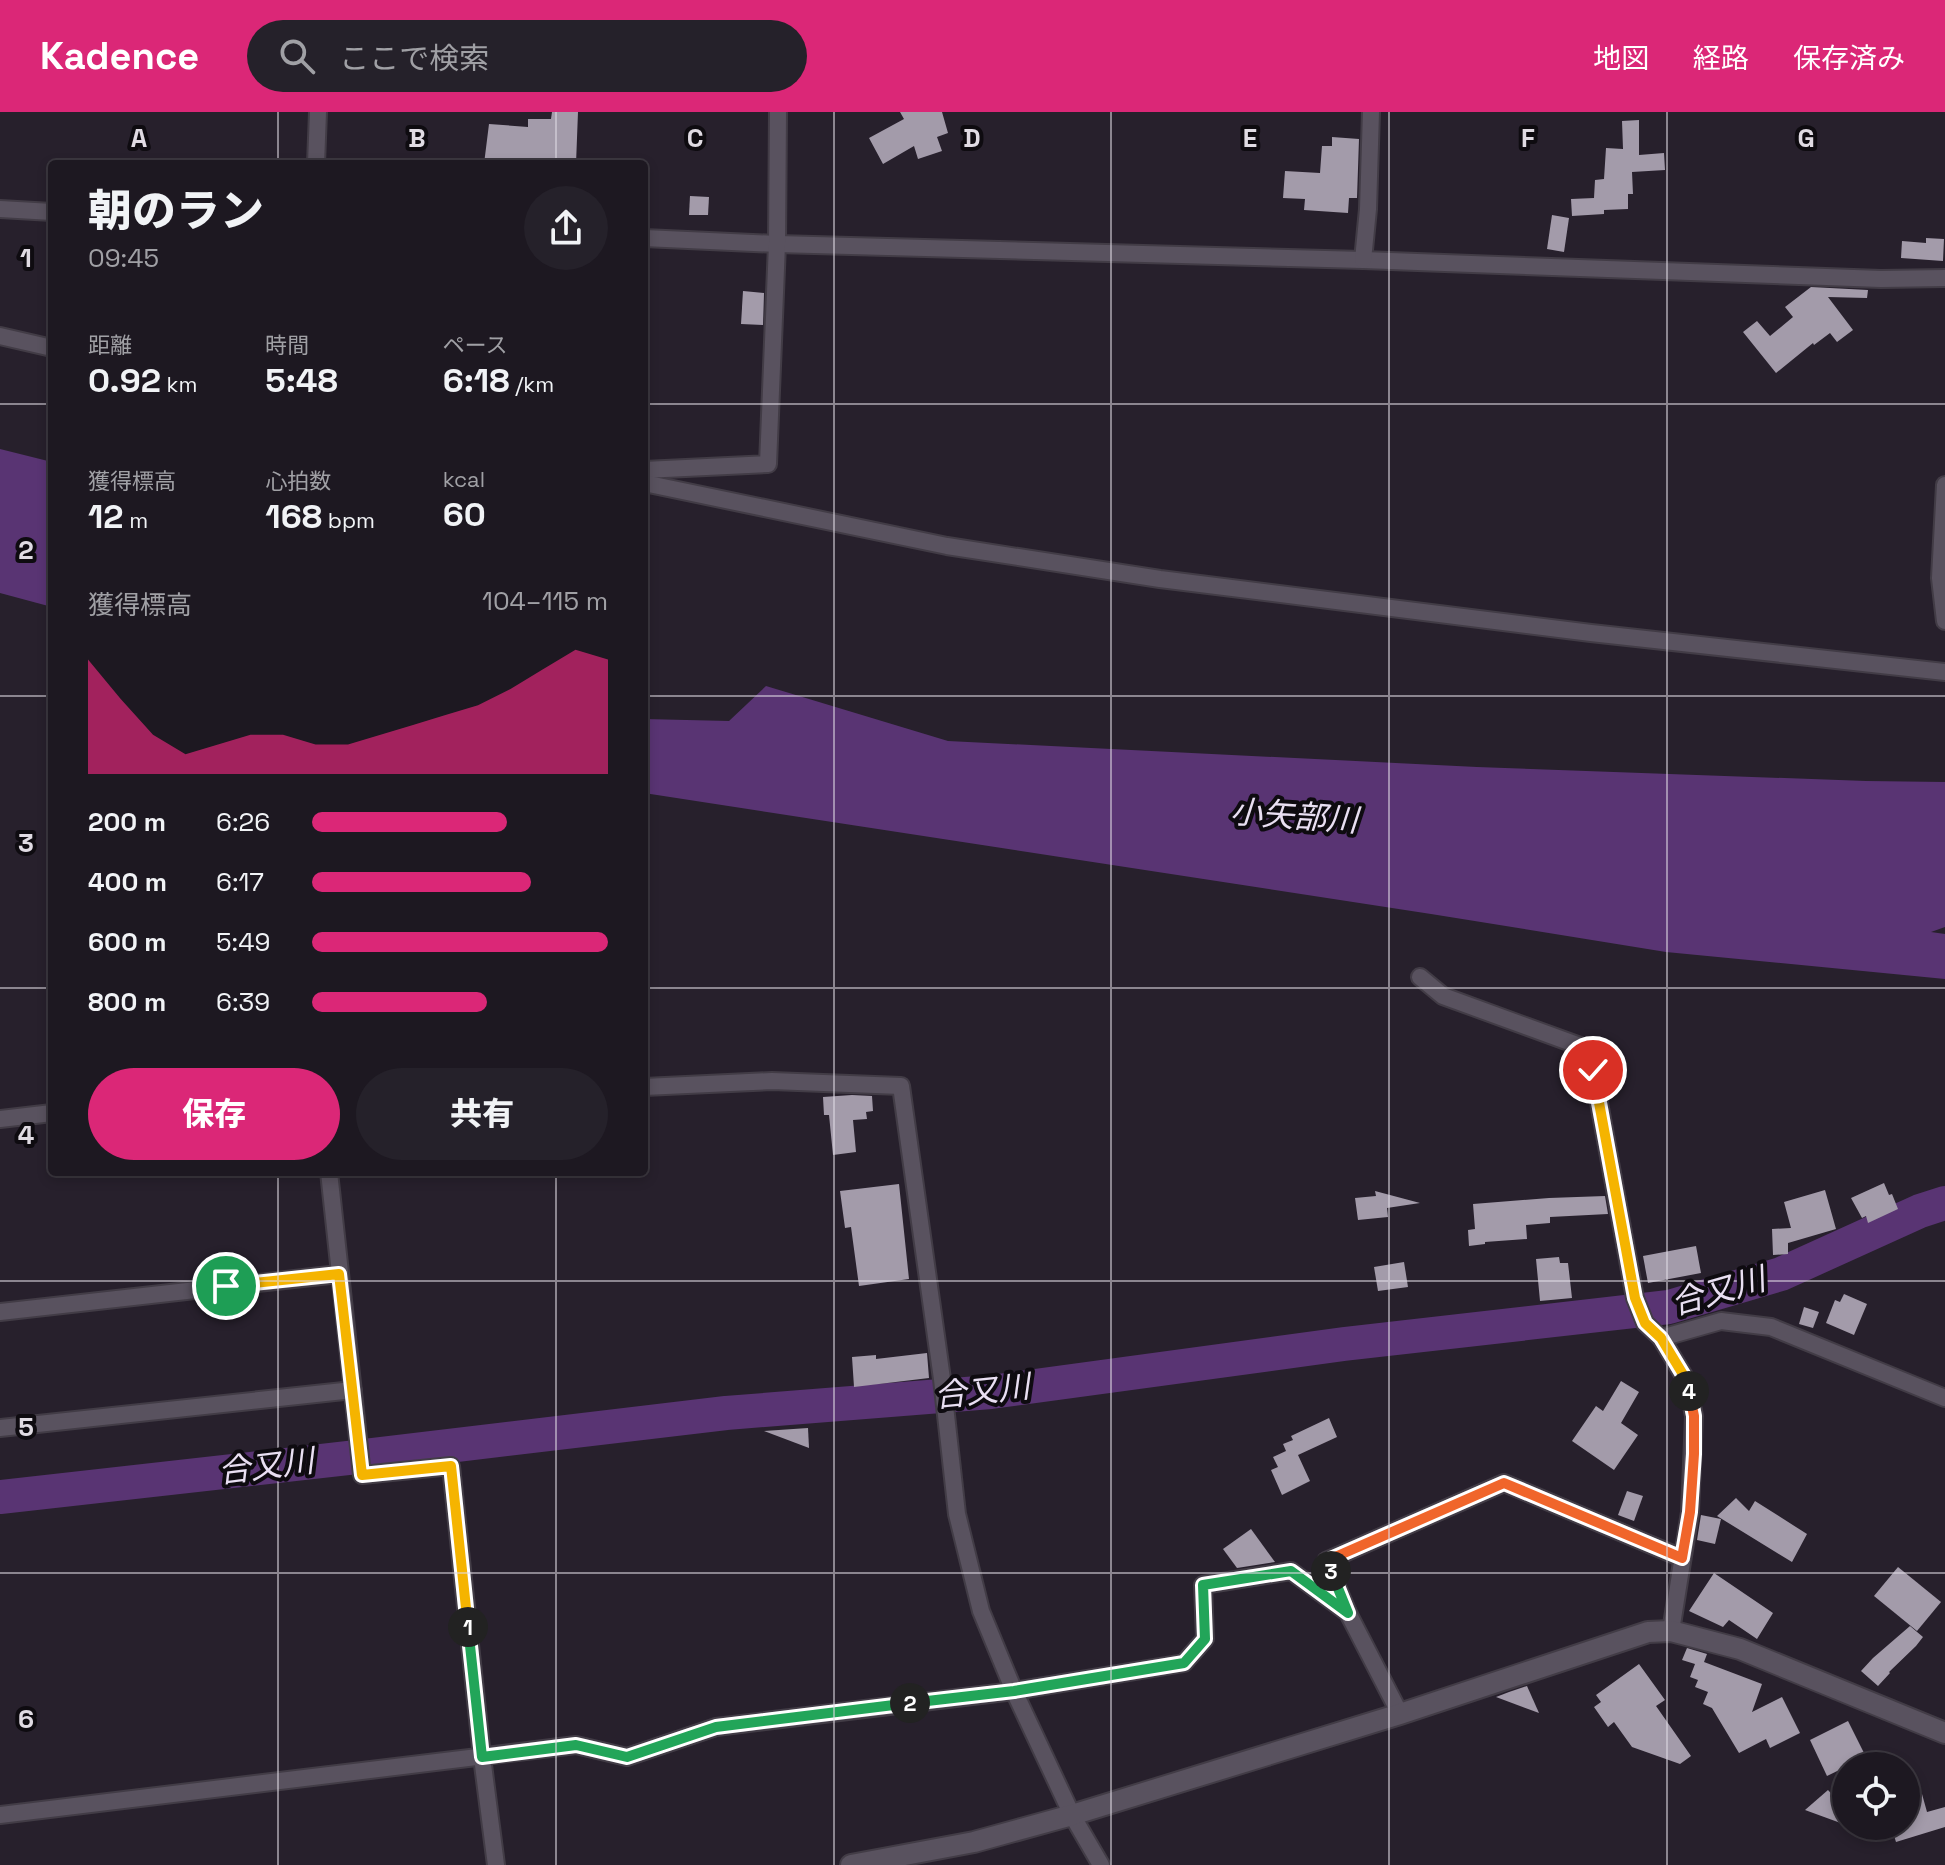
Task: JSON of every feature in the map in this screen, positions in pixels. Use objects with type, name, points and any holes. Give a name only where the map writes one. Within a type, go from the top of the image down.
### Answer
[{"type":"street","points":[[316,160],[318,112]]},
{"type":"street","points":[[648,470],[768,464],[777,244],[778,112]]},
{"type":"street","points":[[1363,260],[1371,112]]},
{"type":"street","points":[[0,209],[48,212]]},
{"type":"street","points":[[648,238],[1881,279],[1945,278]]},
{"type":"street","points":[[0,336],[48,347]]},
{"type":"street","points":[[648,484],[947,546],[1160,579],[1576,631],[1945,672]]},
{"type":"street","points":[[1945,485],[1940,578],[1945,621]]},
{"type":"street","points":[[1420,977],[1443,996],[1580,1046],[1593,1070],[1635,1298],[1645,1323],[1661,1338],[1687,1381],[1694,1416],[1690,1512],[1671,1631]]},
{"type":"street","points":[[648,1087],[772,1081],[901,1086],[942,1379],[957,1514],[977,1597],[1014,1691],[1072,1815],[1101,1865]]},
{"type":"street","points":[[0,1119],[48,1113]]},
{"type":"street","points":[[329,1176],[362,1475],[451,1466],[496,1865]]},
{"type":"street","points":[[0,1312],[339,1274]]},
{"type":"street","points":[[1661,1338],[1721,1321],[1771,1327],[1945,1398]]},
{"type":"street","points":[[0,1428],[353,1390]]},
{"type":"street","points":[[1400,1714],[1348,1613],[1326,1561],[1504,1483],[1682,1558]]},
{"type":"street","points":[[0,1815],[576,1745],[627,1757],[716,1727],[1014,1691],[1184,1663],[1205,1639],[1203,1585],[1291,1571],[1348,1613]]},
{"type":"street","points":[[851,1865],[974,1842],[1072,1815],[1400,1714],[1648,1632],[1671,1631],[1740,1649],[1945,1733]]},
{"type":"water","points":[[0,449],[48,461],[48,606],[0,593]]},
{"type":"water","name":"小矢部川","points":[[766,686],[948,741],[1477,767],[1945,782],[1945,927],[1931,932],[1945,934],[1945,979],[1666,952],[648,794],[648,719],[729,721]]},
{"type":"building","points":[[552,112],[578,112],[576,160],[484,160],[489,124],[528,127],[528,119],[551,119]]},
{"type":"building","points":[[900,112],[942,112],[948,133],[937,137],[942,151],[918,159],[914,146],[883,164],[869,138],[904,119]]},
{"type":"building","points":[[1639,120],[1639,155],[1664,153],[1665,170],[1632,172],[1633,194],[1628,194],[1628,209],[1572,216],[1571,199],[1594,198],[1595,180],[1604,179],[1606,148],[1623,149],[1622,121]]},
{"type":"building","points":[[1332,137],[1359,139],[1357,198],[1349,198],[1348,213],[1304,210],[1305,199],[1283,198],[1285,171],[1320,173],[1322,146],[1332,146]]},
{"type":"building","points":[[690,196],[709,197],[708,215],[689,215]]},
{"type":"building","points":[[1552,215],[1569,218],[1564,252],[1547,249]]},
{"type":"building","points":[[1926,238],[1944,239],[1943,261],[1901,258],[1902,241],[1926,243]]},
{"type":"building","points":[[1811,287],[1868,290],[1867,298],[1828,297],[1853,330],[1837,342],[1830,333],[1776,373],[1743,332],[1757,321],[1770,336],[1793,317],[1785,307]]},
{"type":"building","points":[[743,291],[764,293],[763,325],[741,324]]},
{"type":"building","points":[[872,1096],[873,1111],[866,1112],[867,1119],[853,1120],[856,1152],[833,1155],[829,1115],[824,1115],[823,1097]]},
{"type":"building","points":[[1884,1183],[1898,1209],[1868,1223],[1851,1198]]},
{"type":"building","points":[[899,1184],[909,1279],[859,1286],[851,1227],[845,1228],[840,1191]]},
{"type":"building","points":[[1825,1190],[1836,1229],[1788,1243],[1788,1254],[1773,1255],[1772,1229],[1791,1228],[1784,1202]]},
{"type":"building","points":[[1375,1191],[1420,1203],[1387,1208],[1388,1217],[1358,1220],[1355,1198],[1376,1196]]},
{"type":"building","points":[[1605,1196],[1608,1214],[1550,1217],[1550,1223],[1526,1225],[1527,1239],[1469,1246],[1468,1230],[1475,1229],[1473,1204]]},
{"type":"building","points":[[1696,1246],[1701,1273],[1648,1283],[1643,1256]]},
{"type":"building","points":[[1559,1257],[1560,1263],[1568,1263],[1572,1298],[1540,1301],[1536,1259]]},
{"type":"building","points":[[1404,1262],[1408,1287],[1378,1291],[1374,1267]]},
{"type":"building","points":[[1844,1294],[1867,1304],[1854,1335],[1826,1323],[1835,1300],[1840,1302]]},
{"type":"building","points":[[1804,1307],[1819,1312],[1813,1328],[1799,1324]]},
{"type":"building","points":[[927,1353],[929,1378],[854,1387],[852,1357],[876,1355],[876,1359]]},
{"type":"building","points":[[1621,1381],[1639,1392],[1621,1423],[1638,1435],[1614,1470],[1572,1441],[1596,1406],[1603,1411]]},
{"type":"building","points":[[1329,1418],[1337,1437],[1298,1455],[1310,1481],[1282,1495],[1271,1470],[1278,1467],[1273,1457],[1286,1451],[1283,1444],[1293,1440],[1291,1436]]},
{"type":"building","points":[[808,1428],[809,1448],[764,1431]]},
{"type":"building","points":[[1627,1491],[1643,1496],[1634,1521],[1618,1515]]},
{"type":"building","points":[[1736,1498],[1749,1511],[1755,1501],[1807,1534],[1792,1562],[1717,1516]]},
{"type":"building","points":[[1701,1515],[1721,1519],[1715,1544],[1697,1540]]},
{"type":"building","points":[[1251,1529],[1275,1562],[1237,1568],[1223,1549]]},
{"type":"building","points":[[1898,1567],[1941,1602],[1917,1631],[1874,1596]]},
{"type":"building","points":[[1714,1573],[1773,1613],[1757,1639],[1729,1620],[1723,1627],[1689,1611]]},
{"type":"building","points":[[1910,1626],[1923,1637],[1878,1686],[1861,1671]]},
{"type":"building","points":[[1687,1648],[1707,1654],[1704,1662],[1762,1684],[1752,1712],[1782,1697],[1800,1733],[1770,1748],[1766,1739],[1739,1753],[1712,1708],[1703,1704],[1708,1692],[1695,1687],[1698,1680],[1690,1677],[1695,1664],[1682,1660]]},
{"type":"building","points":[[1639,1664],[1665,1700],[1656,1706],[1691,1756],[1680,1764],[1632,1747],[1614,1722],[1608,1727],[1594,1707],[1601,1702],[1596,1695]]},
{"type":"building","points":[[1527,1686],[1539,1713],[1496,1697],[1509,1692]]},
{"type":"building","points":[[1848,1721],[1864,1752],[1832,1752],[1832,1774],[1827,1776],[1810,1740]]},
{"type":"building","points":[[1828,1790],[1832,1794],[1832,1820],[1805,1810]]},
{"type":"building","points":[[1920,1795],[1927,1812],[1945,1807],[1945,1827],[1920,1835]]},
{"type":"waterway","name":"合又川","points":[[0,1497],[726,1413],[991,1392],[1344,1344],[1669,1307],[1781,1274],[1920,1211],[1945,1203]]},
{"type":"route","points":[[226,1286],[339,1274],[362,1475],[451,1466],[482,1757],[576,1745],[627,1757],[716,1727],[1014,1691],[1184,1663],[1205,1639],[1203,1585],[1291,1571],[1348,1613],[1326,1561],[1504,1483],[1682,1558],[1690,1512],[1694,1416],[1687,1381],[1661,1338],[1645,1323],[1635,1298],[1593,1070]]}]
